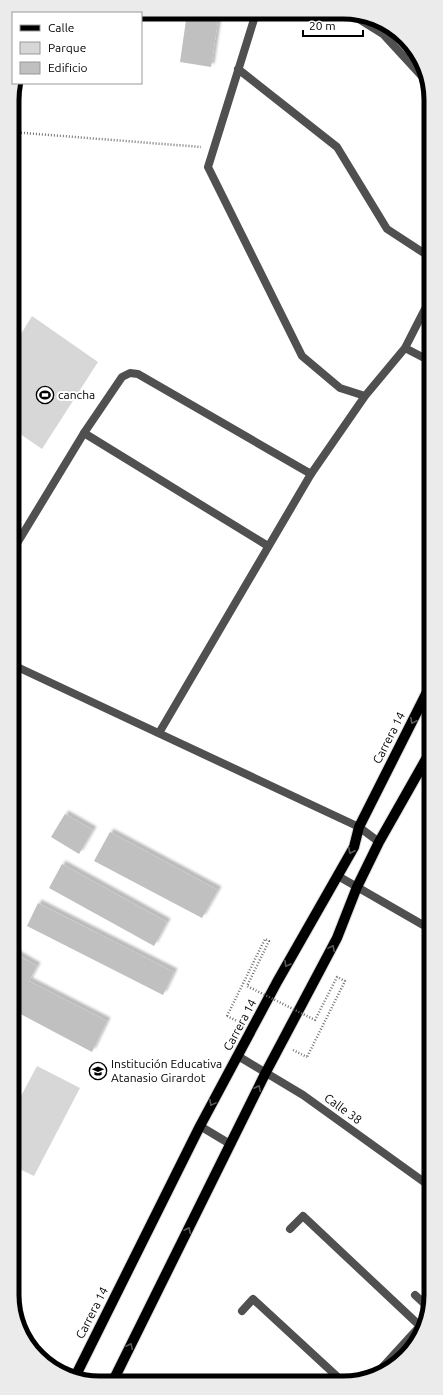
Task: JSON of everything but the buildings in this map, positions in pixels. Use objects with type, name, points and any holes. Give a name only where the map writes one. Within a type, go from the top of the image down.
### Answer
[{"type":"main road","name":"Carrera 14","points":[[77,1373],[200,1126],[354,847],[359,827],[424,698]]},
{"type":"main road","points":[[115,1376],[266,1072],[337,938],[357,887],[379,842],[424,770]]},
{"type":"street","points":[[254,19],[208,167],[302,356],[340,388],[365,396]]},
{"type":"street","points":[[364,22],[383,34],[420,74]]},
{"type":"street","points":[[238,69],[337,147],[387,229],[424,253]]},
{"type":"street","points":[[159,733],[311,474],[365,396],[405,348],[424,311]]},
{"type":"street","points":[[405,348],[424,358]]},
{"type":"street","points":[[19,540],[84,433],[122,377],[130,373],[138,374],[311,474]]},
{"type":"street","points":[[84,433],[268,546]]},
{"type":"street","points":[[19,668],[359,827],[379,842]]},
{"type":"street","points":[[338,876],[424,926]]},
{"type":"street","name":"Calle 38","points":[[238,1056],[303,1095],[424,1183]]},
{"type":"street","points":[[200,1126],[230,1144]]},
{"type":"street","points":[[290,1229],[302,1216],[419,1325]]},
{"type":"street","points":[[415,1295],[423,1303]]},
{"type":"street","points":[[242,1311],[252,1299],[337,1376]]},
{"type":"street","points":[[383,1365],[416,1331]]},
{"type":"path","points":[[19,133],[214,148]]},
{"type":"path","points":[[227,1016],[265,939],[269,941],[247,986],[315,1020],[337,977],[345,981],[307,1057]]},
{"type":"green space","name":"cancha","points":[[32,316],[98,362],[42,449],[19,433],[19,337]]},
{"type":"green space","points":[[37,1066],[80,1088],[34,1176],[19,1169],[19,1100]]},
{"type":"place","name":"cancha","points":[[45,395]]},
{"type":"place","name":"Institución Educativa Atanasio Girardot","points":[[98,1071]]}]
